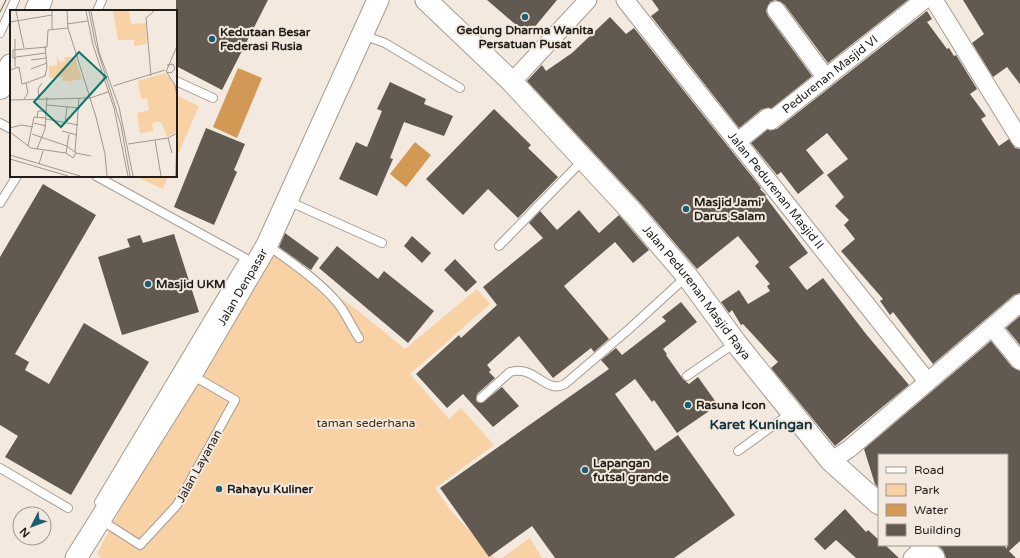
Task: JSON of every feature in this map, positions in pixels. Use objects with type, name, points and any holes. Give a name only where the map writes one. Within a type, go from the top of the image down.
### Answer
[{"type":"main road","points":[[36,10],[41,0]]},
{"type":"main road","points":[[0,88],[10,67]]},
{"type":"street","name":"Jalan Denpasar","points":[[79,557],[267,246],[378,0]]},
{"type":"street","points":[[410,0],[501,84],[512,82],[588,0]]},
{"type":"street","name":"Jalan Pedurenan Masjid Raya","points":[[426,0],[512,82],[634,214],[687,276],[736,343],[831,461],[878,503]]},
{"type":"street","name":"Jalan Pedurenan Masjid II","points":[[625,0],[927,381]]},
{"type":"street","name":"Pedurenan Masjid VI","points":[[737,142],[768,117],[771,121],[924,0]]},
{"type":"street","points":[[934,0],[1020,139]]},
{"type":"street","points":[[776,10],[826,78]]},
{"type":"street","points":[[831,461],[849,449],[1020,303]]},
{"type":"street","points":[[992,327],[1020,361]]},
{"type":"lane","points":[[10,10],[15,0]]},
{"type":"lane","points":[[97,10],[102,0]]},
{"type":"lane","points":[[0,33],[10,11]]},
{"type":"lane","points":[[362,34],[385,43],[460,88]]},
{"type":"lane","points":[[177,81],[213,98]]},
{"type":"lane","points":[[0,123],[10,128]]},
{"type":"lane","points":[[499,246],[583,160]]},
{"type":"lane","points":[[0,203],[16,177]]},
{"type":"lane","points":[[98,177],[245,258],[99,502],[104,514]]},
{"type":"lane","points":[[288,201],[382,243]]},
{"type":"lane","points":[[267,246],[282,255],[324,289],[342,308],[359,338]]},
{"type":"lane","points":[[481,398],[510,372],[514,371],[528,372],[547,384],[560,387],[628,330],[687,276]]},
{"type":"lane","points":[[687,376],[736,343]]},
{"type":"lane","name":"Jalan Layanan","points":[[104,514],[140,545],[177,506],[235,400],[191,374]]},
{"type":"lane","points":[[738,451],[792,412]]},
{"type":"lane","points":[[0,468],[68,508]]},
{"type":"green space","points":[[177,95],[199,106],[177,157]]},
{"type":"green space","points":[[137,177],[168,177],[163,189]]},
{"type":"green space","name":"taman sederhana","points":[[268,249],[356,309],[405,349],[477,289],[490,304],[410,374],[449,419],[461,408],[494,445],[435,488],[451,511],[495,558],[101,558],[97,554],[131,488]]},
{"type":"green space","points":[[530,538],[542,558],[502,558]]},
{"type":"water","points":[[238,68],[262,78],[237,138],[213,127]]},
{"type":"water","points":[[415,142],[431,155],[406,187],[390,174]]},
{"type":"building","name":"Kedutaan Besar Federasi Rusia","points":[[176,0],[268,0],[222,90],[177,67]]},
{"type":"building","name":"Gedung Dharma Wanita Persatuan Pusat","points":[[487,0],[557,0],[528,35]]},
{"type":"building","points":[[652,0],[775,0],[770,2],[766,11],[768,16],[812,76],[772,108],[762,109],[739,128],[651,16],[659,10]]},
{"type":"building","points":[[775,0],[908,0],[828,63],[784,4]]},
{"type":"building","points":[[963,0],[1020,0],[1020,84],[1007,67],[993,77],[972,43],[984,34]]},
{"type":"building","points":[[927,11],[932,19],[927,22],[947,49],[949,48],[954,56],[956,55],[977,89],[970,94],[986,116],[981,119],[999,146],[1009,139],[1015,148],[1020,149],[1020,293],[1014,295],[933,364],[893,312],[890,315],[880,301],[883,299],[841,251],[855,239],[844,225],[849,220],[835,206],[844,197],[827,175],[848,159],[827,133],[806,150],[824,173],[798,194],[781,172],[777,175],[751,143],[767,130],[777,129]]},
{"type":"building","points":[[610,17],[626,34],[634,28],[761,188],[760,189],[766,195],[765,196],[808,253],[789,267],[805,288],[807,290],[823,278],[866,334],[909,385],[835,446],[771,368],[778,362],[743,324],[741,325],[732,310],[729,313],[721,302],[739,290],[748,304],[770,291],[767,286],[770,284],[755,266],[759,262],[738,236],[697,269],[643,206],[527,81],[542,65],[546,71],[572,53]]},
{"type":"building","points":[[390,82],[426,99],[424,104],[453,116],[444,136],[404,122],[390,158],[393,159],[377,196],[339,179],[356,142],[367,147],[382,111],[377,109]]},
{"type":"building","points":[[494,109],[531,145],[528,148],[558,177],[518,218],[488,189],[463,215],[426,179]]},
{"type":"building","points":[[206,128],[245,144],[234,170],[237,172],[214,225],[174,207]]},
{"type":"building","points":[[43,184],[96,215],[15,354],[29,362],[25,370],[49,384],[84,323],[149,362],[71,495],[5,457],[18,436],[0,425],[0,257]]},
{"type":"building","points":[[579,210],[599,233],[619,215],[649,250],[633,263],[615,242],[564,286],[609,339],[594,352],[591,348],[553,378],[519,336],[487,365],[491,370],[489,372],[495,378],[477,394],[476,399],[477,402],[482,403],[502,387],[519,406],[493,427],[463,394],[447,408],[416,374],[459,335],[461,338],[497,305],[483,287],[543,238],[529,223],[540,211],[557,230]]},
{"type":"building","points":[[285,233],[319,258],[311,270],[279,247]]},
{"type":"building","name":"Masjid UKM","points":[[174,234],[199,312],[122,335],[98,257],[130,247],[127,239],[140,235],[143,243]]},
{"type":"building","points":[[412,236],[431,253],[422,263],[404,246]]},
{"type":"building","points":[[337,246],[378,279],[384,271],[434,311],[408,343],[319,268]]},
{"type":"building","points":[[455,259],[477,282],[466,292],[444,270]]},
{"type":"building","name":"Lapangan futsal grande","points":[[681,302],[697,322],[663,349],[683,379],[689,384],[698,377],[718,405],[677,433],[654,400],[652,402],[635,379],[615,394],[655,451],[678,435],[735,515],[674,558],[555,558],[532,526],[489,557],[440,488],[609,369],[601,360],[616,348],[622,355],[666,321],[662,317]]},
{"type":"building","points":[[1020,316],[1020,345],[1006,328]]},
{"type":"building","points":[[991,341],[1012,367],[1020,371],[1020,541],[1009,551],[1016,558],[946,558],[943,550],[939,546],[1005,546],[1007,549],[1008,454],[878,454],[878,487],[875,484],[864,449]]},
{"type":"building","points":[[845,509],[866,532],[868,530],[878,539],[878,546],[886,546],[899,558],[856,558],[836,540],[825,550],[814,539]]},
{"type":"tram line","points":[[0,12],[6,0]]},
{"type":"place","name":"Gedung Dharma Wanita Persatuan Pusat","points":[[525,17]]},
{"type":"place","name":"Kedutaan Besar Federasi Rusia","points":[[212,39]]},
{"type":"place","name":"Masjid Jami' Darus Salam","points":[[686,209]]},
{"type":"place","name":"Masjid UKM","points":[[148,284]]},
{"type":"place","name":"Rasuna Icon","points":[[688,405]]},
{"type":"place","name":"Lapangan futsal grande","points":[[585,470]]},
{"type":"place","name":"Rahayu Kuliner","points":[[219,489]]},
{"type":"district","name":"Karet Kuningan","points":[[761,424]]}]
